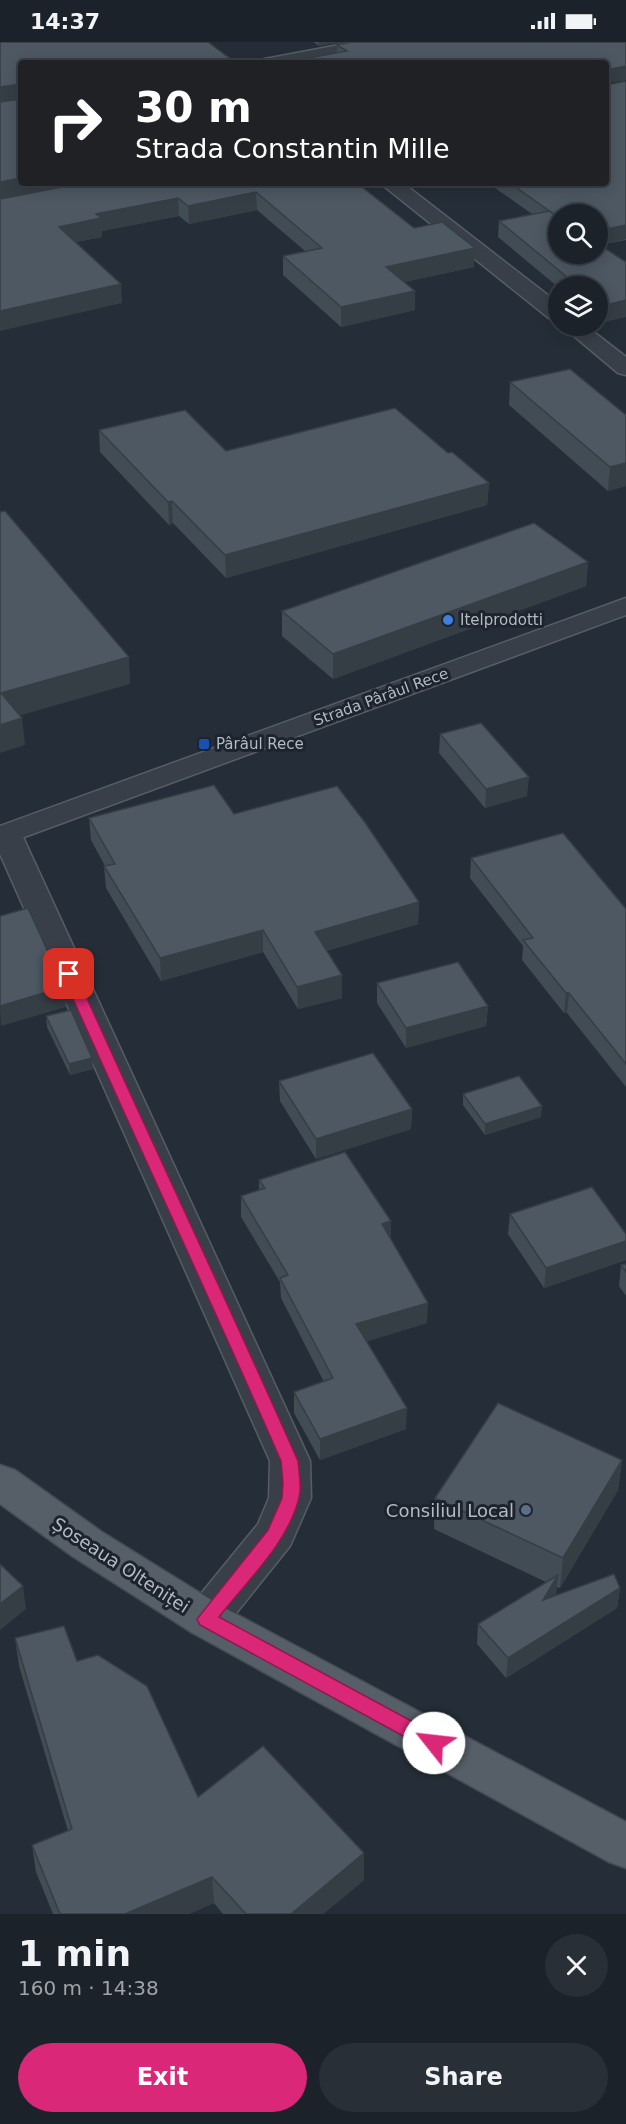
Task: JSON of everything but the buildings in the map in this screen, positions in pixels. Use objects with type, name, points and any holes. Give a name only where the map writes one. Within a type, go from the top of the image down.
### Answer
[{"type":"main road","name":"Șoseaua Olteniței","points":[[0,1482],[87,1544],[206,1619],[626,1846]]},
{"type":"street","points":[[286,60],[384,42]]},
{"type":"street","points":[[394,186],[548,306]]},
{"type":"street","points":[[586,336],[626,368]]},
{"type":"street","name":"Strada Pârâul Rece","points":[[4,836],[626,606]]},
{"type":"street","points":[[4,836],[217,1296],[290,1461],[292,1483],[290,1498],[275,1534],[206,1619]]},
{"type":"place","name":"Itelprodotti","points":[[448,620]]},
{"type":"place","name":"Pârâul Rece","points":[[204,744]]},
{"type":"place","name":"Consiliul Local","points":[[526,1510]]},
{"type":"route","points":[[69,974],[290,1461],[292,1483],[290,1498],[275,1534],[206,1619],[434,1743]]}]
